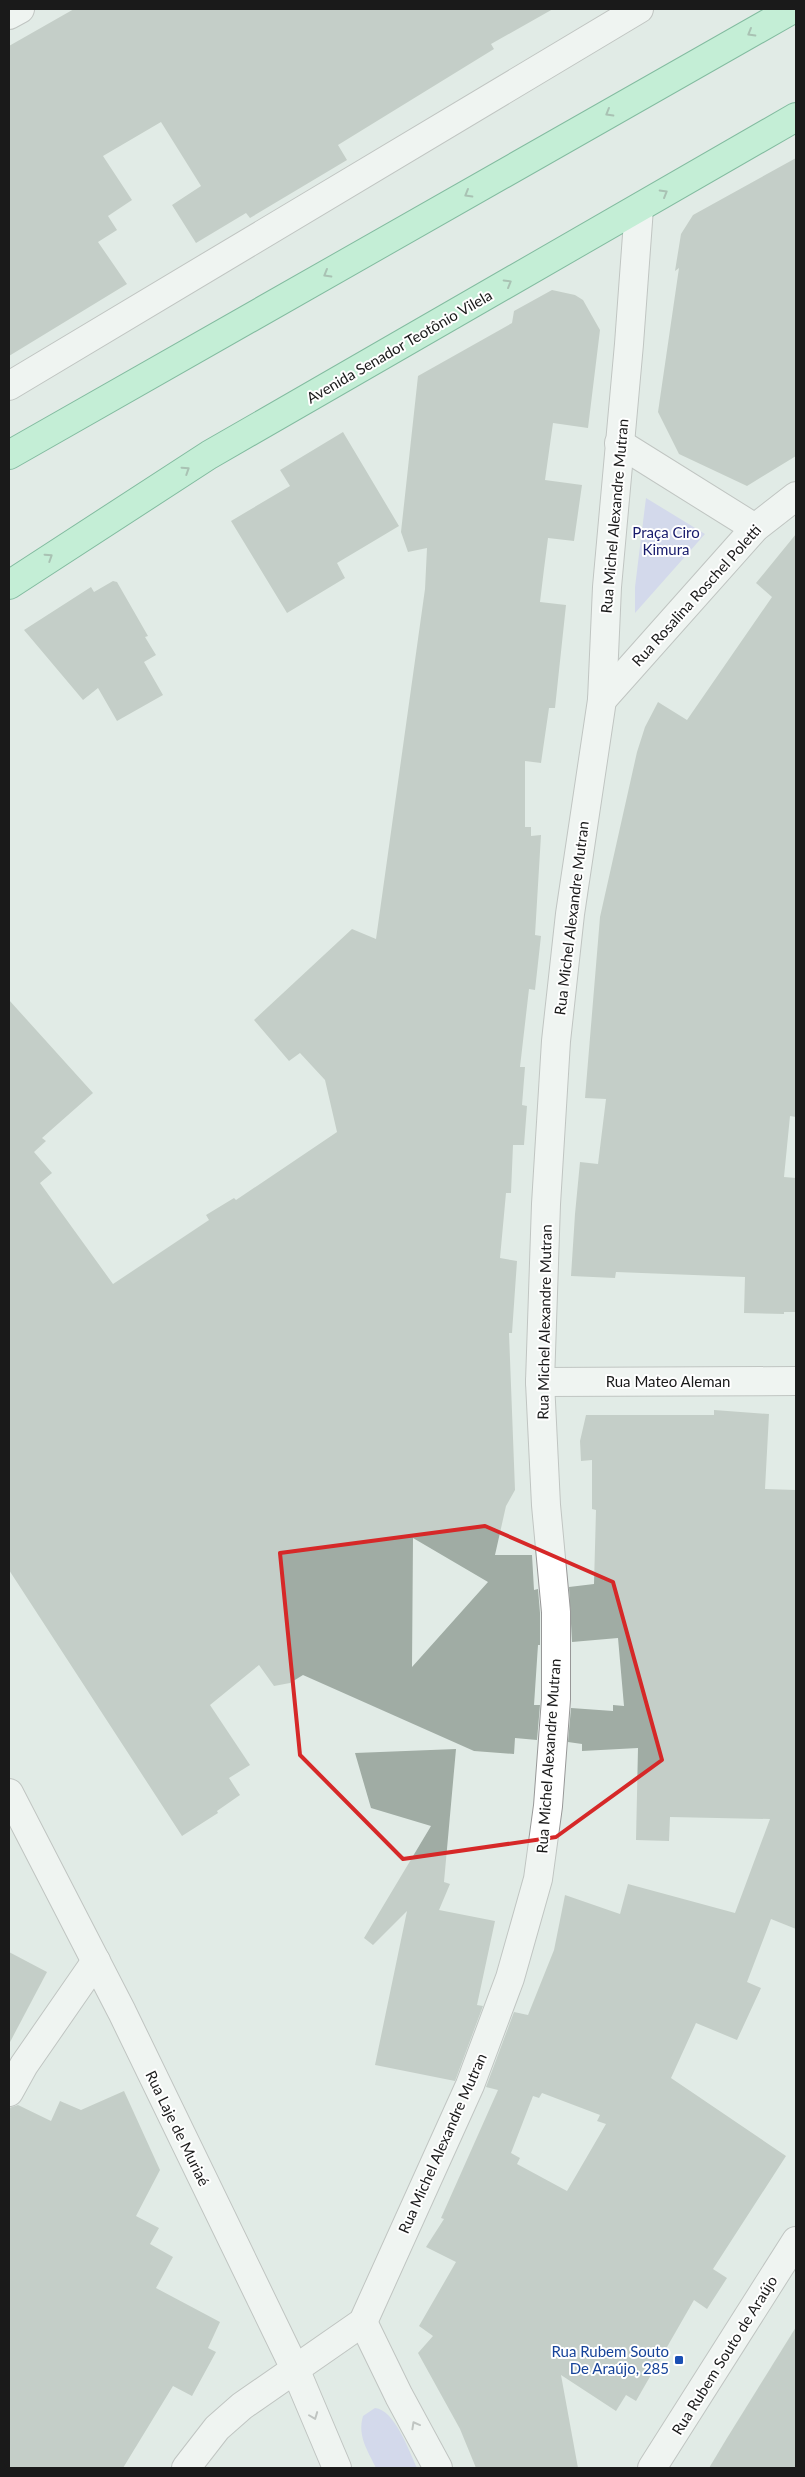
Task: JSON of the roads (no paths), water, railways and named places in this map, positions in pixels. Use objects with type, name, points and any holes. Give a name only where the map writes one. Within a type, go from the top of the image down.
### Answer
[{"type":"main road","points":[[9,455],[793,9]]},
{"type":"main road","name":"Avenida Senador Teotônio Vilela","points":[[9,585],[209,455],[796,117]]},
{"type":"street","points":[[9,15],[20,9]]},
{"type":"street","points":[[9,386],[639,9]]},
{"type":"street","name":"Rua Michel Alexandre Mutran","points":[[186,2468],[217,2428],[236,2411],[296,2371],[363,2322],[470,2085],[510,1978],[538,1879],[548,1806],[556,1699],[556,1612],[546,1505],[540,1382],[546,1204],[556,1041],[570,914],[602,700],[607,587],[639,208]]},
{"type":"street","points":[[619,443],[754,528]]},
{"type":"street","name":"Rua Rosalina Roschel Poletti","points":[[602,700],[754,528],[796,496]]},
{"type":"street","name":"Rua Mateo Aleman","points":[[540,1382],[796,1381]]},
{"type":"street","name":"Rua Laje de Muriaé","points":[[9,1793],[96,1961],[296,2371],[337,2468]]},
{"type":"street","points":[[9,2092],[24,2065],[96,1961]]},
{"type":"street","name":"Rua Rubem Souto de Araújo","points":[[652,2468],[796,2241]]},
{"type":"street","points":[[363,2322],[399,2396],[438,2468]]},
{"type":"place","name":"Rua Rubem Souto De Araújo, 285","points":[[679,2360]]},
{"type":"park label","name":"Praça Ciro Kimura","points":[[666,540]]}]
